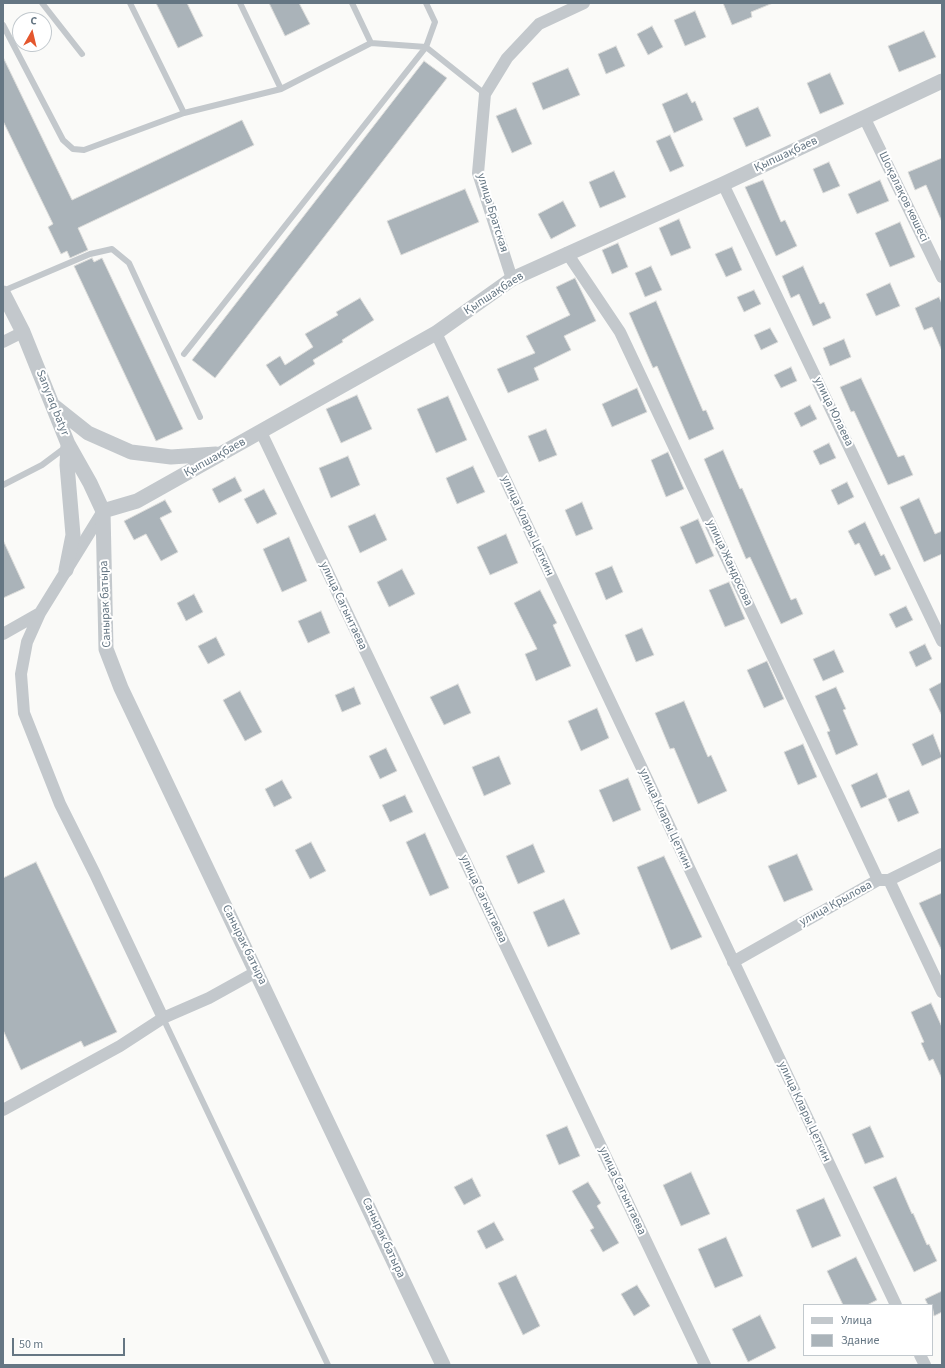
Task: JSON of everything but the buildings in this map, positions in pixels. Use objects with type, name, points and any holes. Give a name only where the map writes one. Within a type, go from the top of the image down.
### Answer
[{"type":"street","name":"улица Братская","points":[[512,279],[478,173],[485,94],[507,58],[539,24],[584,3]]},
{"type":"street","name":"Қыпшақбаев","points":[[103,511],[137,501],[436,333],[512,279],[723,184],[942,81]]},
{"type":"street","name":"Шоқалақов көшесі","points":[[864,117],[942,277]]},
{"type":"street","name":"улица Юлаева","points":[[723,184],[942,640]]},
{"type":"street","name":"улица Жандосова","points":[[567,253],[620,332],[883,880],[942,992]]},
{"type":"street","name":"Sanyraq batyr","points":[[3,292],[23,332],[68,444],[90,483],[103,511]]},
{"type":"street","points":[[3,342],[23,332]]},
{"type":"street","name":"улица Клары Цеткин","points":[[436,333],[896,1304]]},
{"type":"street","points":[[54,406],[88,433],[131,452],[171,457],[221,454]]},
{"type":"street","name":"улица Сагынтаева","points":[[260,432],[705,1365]]},
{"type":"street","points":[[66,570],[73,535],[67,465],[68,444]]},
{"type":"street","points":[[103,511],[40,614],[27,642],[21,674],[24,713],[60,804],[163,1018]]},
{"type":"street","name":"Санырак батыра","points":[[103,511],[106,649],[121,688],[443,1365]]},
{"type":"street","points":[[3,634],[40,614]]},
{"type":"street","name":"улица Крылова","points":[[733,962],[883,880],[942,854]]},
{"type":"street","points":[[3,1110],[120,1046],[163,1018],[209,998],[256,972]]},
{"type":"street","points":[[920,1356],[925,1365]]},
{"type":"lane","points":[[42,3],[82,54]]},
{"type":"lane","points":[[130,3],[184,113]]},
{"type":"lane","points":[[240,3],[281,89]]},
{"type":"lane","points":[[352,3],[371,44]]},
{"type":"lane","points":[[184,354],[426,47],[435,22],[426,3]]},
{"type":"lane","points":[[3,25],[63,140],[73,149],[84,150],[184,113],[281,89],[371,44],[426,47],[485,94]]},
{"type":"lane","points":[[3,292],[90,254],[112,249],[129,263],[200,417]]},
{"type":"lane","points":[[3,485],[42,465],[68,444]]},
{"type":"lane","points":[[163,1018],[328,1365]]}]
